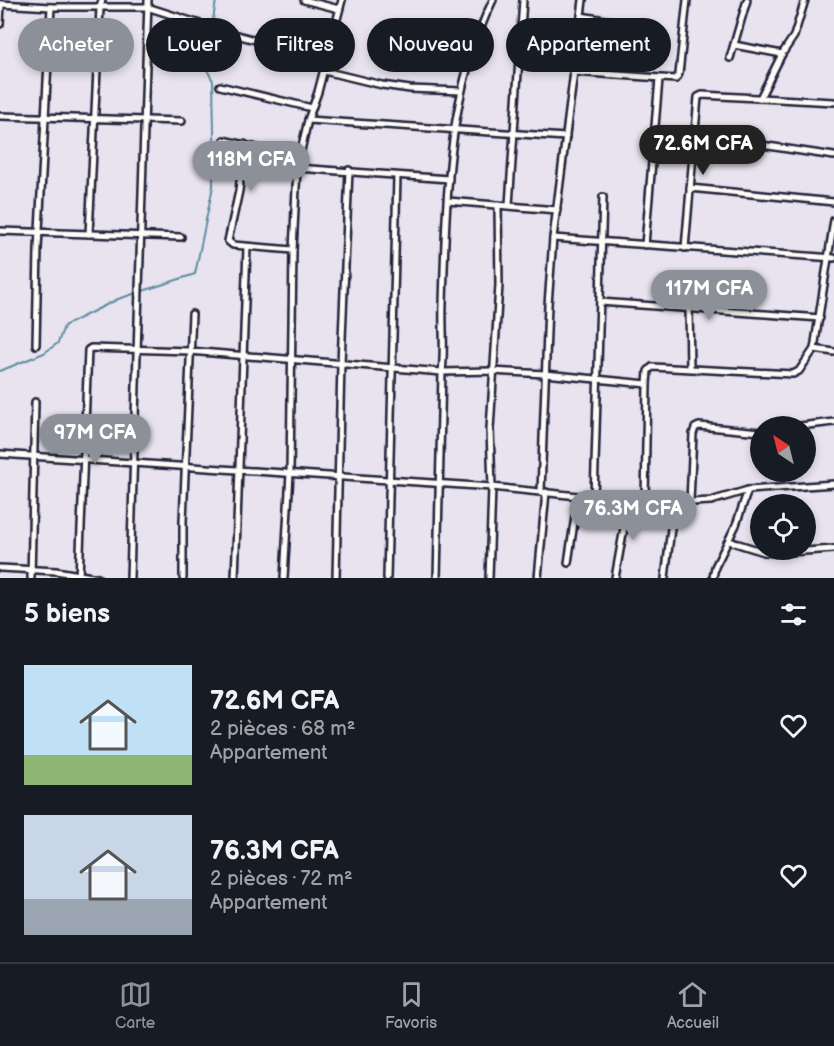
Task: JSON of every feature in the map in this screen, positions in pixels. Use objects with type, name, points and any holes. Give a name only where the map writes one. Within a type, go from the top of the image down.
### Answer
[{"type":"street","points":[[88,234],[102,0]]},
{"type":"street","points":[[130,578],[148,0]]},
{"type":"street","points":[[304,0],[339,9]]},
{"type":"street","points":[[337,18],[342,0]]},
{"type":"street","points":[[437,578],[442,372],[445,350],[443,315],[449,179],[461,91],[482,22],[493,0]]},
{"type":"street","points":[[509,205],[523,0]]},
{"type":"street","points":[[583,0],[581,16],[593,18]]},
{"type":"street","points":[[538,578],[543,492],[545,374],[554,238],[573,72],[672,80],[678,77],[687,0]]},
{"type":"street","points":[[730,58],[747,0]]},
{"type":"street","points":[[760,98],[782,54],[794,36],[805,0]]},
{"type":"street","points":[[0,24],[1,4],[51,7],[147,7],[254,39]]},
{"type":"street","points":[[36,345],[44,118],[51,7]]},
{"type":"street","points":[[734,45],[782,54]]},
{"type":"street","points":[[284,578],[290,473],[293,250],[297,168],[308,120],[324,72]]},
{"type":"street","points":[[328,72],[382,85],[461,91]]},
{"type":"street","points":[[645,245],[659,79]]},
{"type":"street","points":[[220,86],[312,108]]},
{"type":"street","points":[[685,248],[700,95],[834,102]]},
{"type":"street","points":[[0,116],[182,121]]},
{"type":"street","points":[[308,120],[566,137]]},
{"type":"street","points":[[696,135],[834,156]]},
{"type":"street","points":[[224,140],[299,158]]},
{"type":"street","points":[[244,144],[239,191],[227,238],[229,244],[293,250]]},
{"type":"street","points":[[297,168],[449,179]]},
{"type":"street","points":[[336,578],[341,363],[349,171]]},
{"type":"street","points":[[387,578],[397,176]]},
{"type":"street","points":[[690,188],[834,202]]},
{"type":"street","points":[[594,498],[603,197]]},
{"type":"street","points":[[448,201],[557,210]]},
{"type":"street","points":[[489,578],[492,487],[490,429],[499,285],[498,205]]},
{"type":"street","points":[[645,500],[648,370],[652,367],[690,368],[793,374],[799,371],[814,349],[831,258],[834,219]]},
{"type":"street","points":[[0,231],[182,237]]},
{"type":"street","points":[[554,238],[831,258]]},
{"type":"street","points":[[235,578],[247,247]]},
{"type":"street","points":[[600,302],[820,318]]},
{"type":"street","points":[[688,308],[690,368]]},
{"type":"street","points":[[183,578],[192,314]]},
{"type":"street","points":[[80,577],[88,349],[138,348],[189,351],[442,372],[492,371],[545,374],[647,384]]},
{"type":"street","points":[[814,349],[834,352]]},
{"type":"street","points":[[31,578],[35,402]]},
{"type":"street","points":[[816,424],[834,422]]},
{"type":"street","points":[[690,502],[695,428],[699,426],[750,431]]},
{"type":"street","points":[[0,454],[492,487],[594,498],[674,503],[711,501],[748,490],[834,484]]},
{"type":"street","points":[[713,578],[715,567],[729,541],[748,490]]},
{"type":"street","points":[[568,563],[578,496]]},
{"type":"street","points":[[615,578],[629,500]]},
{"type":"street","points":[[665,578],[674,503]]},
{"type":"street","points":[[729,541],[764,552],[775,553],[834,549]]},
{"type":"street","points":[[0,568],[56,571],[80,577],[98,578]]},
{"type":"waterway","points":[[0,371],[44,353],[58,343],[64,326],[118,299],[195,274],[213,186],[213,81],[206,68],[216,0]]}]
